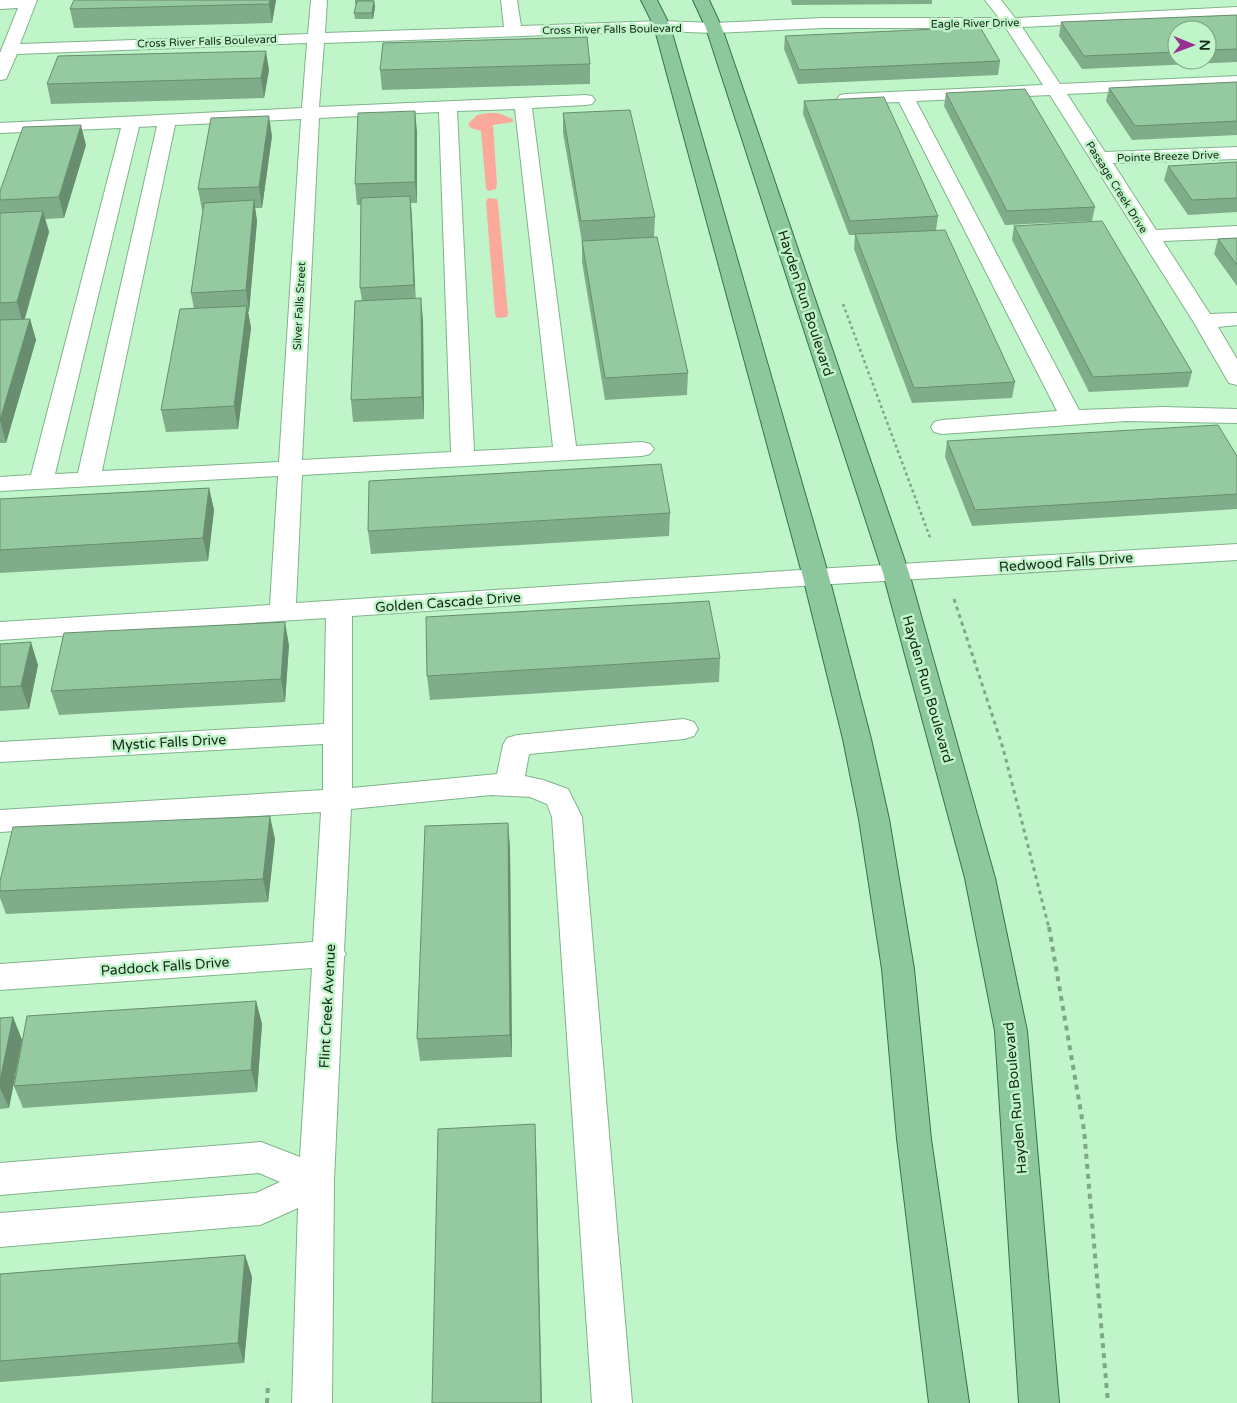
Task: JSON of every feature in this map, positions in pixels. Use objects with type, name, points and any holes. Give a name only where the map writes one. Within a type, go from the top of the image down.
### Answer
[{"type":"main road","points":[[648,0],[663,32],[816,577],[857,739],[898,969],[914,1139],[949,1403]]},
{"type":"main road","name":"Hayden Run Boulevard","points":[[700,0],[714,28],[896,573],[980,878],[1011,1031],[1039,1403]]},
{"type":"street","name":"Silver Falls Street","points":[[282,613],[310,113],[319,0]]},
{"type":"street","points":[[509,0],[513,31]]},
{"type":"street","name":"Passage Creek Drive","points":[[993,0],[1011,23],[1100,158],[1204,321],[1237,378]]},
{"type":"street","points":[[1136,0],[1147,15]]},
{"type":"street","points":[[0,4],[28,2],[5,62]]},
{"type":"street","name":"Eagle River Drive","points":[[714,28],[823,23],[1011,23],[1237,12]]},
{"type":"street","name":"Cross River Falls Boulevard","points":[[316,44],[663,32],[714,28]]},
{"type":"street","name":"Cross River Falls Boulevard","points":[[5,62],[513,31],[663,32]]},
{"type":"street","points":[[825,100],[1237,81]]},
{"type":"street","points":[[905,97],[1071,417]]},
{"type":"street","points":[[0,128],[586,100]]},
{"type":"street","points":[[523,103],[565,453]]},
{"type":"street","points":[[448,106],[463,459]]},
{"type":"street","points":[[41,482],[143,228],[167,120]]},
{"type":"street","points":[[88,480],[104,230],[132,122]]},
{"type":"street","name":"Pointe Breeze Drive","points":[[1100,158],[1237,153]]},
{"type":"street","points":[[104,230],[143,228]]},
{"type":"street","points":[[1148,236],[1237,232]]},
{"type":"street","points":[[1204,321],[1237,319]]},
{"type":"street","points":[[942,427],[1071,417],[1199,413],[1237,416]]},
{"type":"street","points":[[0,484],[642,449]]},
{"type":"street","name":"Redwood Falls Drive","points":[[896,573],[1237,552]]},
{"type":"street","name":"Golden Cascade Drive","points":[[0,631],[896,573]]},
{"type":"street","name":"Flint Creek Avenue","points":[[312,1403],[316,1181],[337,800],[339,609]]},
{"type":"street","points":[[509,785],[517,745],[684,729]]},
{"type":"street","name":"Mystic Falls Drive","points":[[0,752],[338,732]]},
{"type":"street","points":[[0,821],[337,800],[492,784],[533,787],[558,797],[567,817],[612,1403]]},
{"type":"street","name":"Paddock Falls Drive","points":[[0,977],[330,954]]},
{"type":"street","points":[[0,1179],[261,1157],[316,1181]]},
{"type":"street","points":[[0,1230],[260,1209],[316,1181]]},
{"type":"path","points":[[267,1403],[268,1383]]},
{"type":"shaded area","points":[[498,113],[513,119],[513,122],[493,125],[497,184],[496,189],[488,191],[486,188],[481,131],[471,128],[468,124],[477,115]]},
{"type":"shaded area","points":[[488,198],[497,199],[498,203],[507,317],[497,318],[495,314],[486,202]]},
{"type":"building","points":[[74,0],[270,0],[269,4],[70,9]]},
{"type":"building","points":[[357,1],[374,1],[372,13],[354,13]]},
{"type":"building","points":[[1237,15],[1237,49],[1217,50],[1217,20],[1167,20],[1167,52],[1084,56],[1061,22]]},
{"type":"building","points":[[980,27],[1000,61],[799,70],[785,36]]},
{"type":"building","points":[[587,37],[590,64],[380,70],[383,43]]},
{"type":"building","points":[[266,51],[261,78],[47,84],[58,56]]},
{"type":"building","points":[[1237,82],[1237,121],[1135,126],[1109,88]]},
{"type":"building","points":[[1025,89],[1095,207],[1007,211],[946,93]]},
{"type":"building","points":[[884,97],[938,216],[850,221],[804,101]]},
{"type":"building","points":[[630,110],[655,217],[581,221],[563,113]]},
{"type":"building","points":[[415,111],[415,182],[355,184],[358,113]]},
{"type":"building","points":[[269,116],[259,187],[198,189],[211,118]]},
{"type":"building","points":[[81,125],[59,197],[0,200],[0,191],[23,127]]},
{"type":"building","points":[[1237,162],[1237,198],[1192,200],[1168,166]]},
{"type":"building","points":[[410,196],[414,285],[360,288],[361,198]]},
{"type":"building","points":[[254,200],[246,290],[191,293],[204,203]]},
{"type":"building","points":[[43,211],[17,302],[0,303],[0,213]]},
{"type":"building","points":[[1102,221],[1192,372],[1093,377],[1014,226]]},
{"type":"building","points":[[945,230],[1015,382],[914,388],[855,234]]},
{"type":"building","points":[[657,237],[688,373],[605,378],[582,241]]},
{"type":"building","points":[[1237,238],[1237,265],[1218,239]]},
{"type":"building","points":[[421,298],[422,397],[351,400],[355,301]]},
{"type":"building","points":[[247,306],[234,406],[161,410],[180,309]]},
{"type":"building","points":[[30,319],[0,420],[0,320]]},
{"type":"building","points":[[1218,425],[1237,456],[1237,494],[975,510],[947,441]]},
{"type":"building","points":[[661,464],[670,513],[368,531],[369,481]]},
{"type":"building","points":[[209,488],[203,538],[0,550],[0,499]]},
{"type":"building","points":[[709,601],[720,658],[427,676],[426,617]]},
{"type":"building","points":[[285,622],[281,679],[51,691],[64,633]]},
{"type":"building","points":[[31,642],[21,686],[0,687],[0,644]]},
{"type":"building","points":[[270,816],[263,879],[0,891],[0,881],[13,827]]},
{"type":"building","points":[[508,823],[510,1035],[417,1039],[425,826]]},
{"type":"building","points":[[256,1001],[251,1070],[14,1086],[27,1016]]},
{"type":"building","points":[[13,1017],[0,1081],[0,1018]]},
{"type":"building","points":[[535,1124],[541,1403],[432,1403],[438,1129]]},
{"type":"building","points":[[245,1255],[238,1343],[0,1361],[0,1274]]}]
